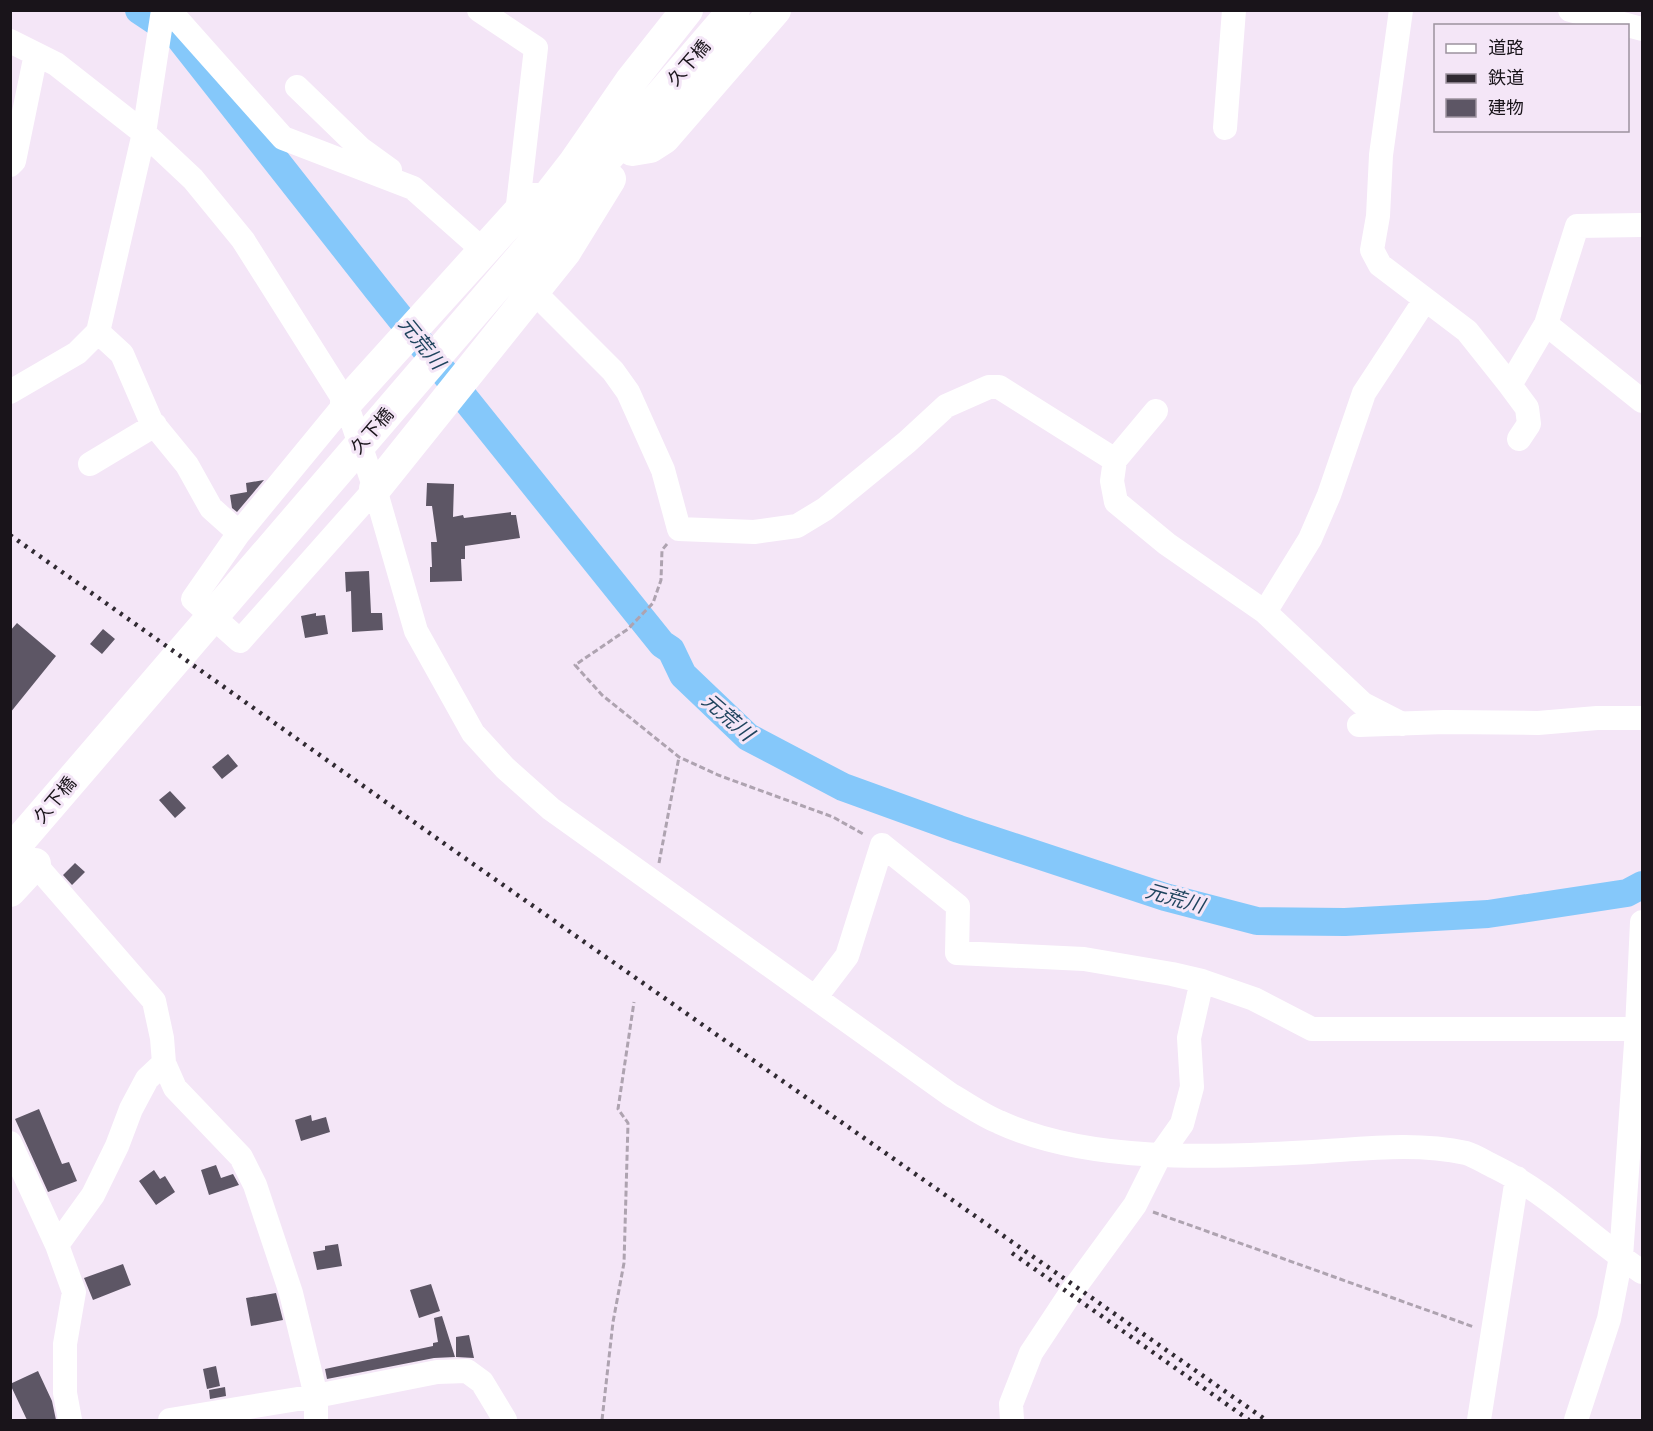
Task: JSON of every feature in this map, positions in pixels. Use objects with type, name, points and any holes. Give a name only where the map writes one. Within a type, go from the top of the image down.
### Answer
[{"type":"main road","points":[[159,678],[316,468],[518,224],[533,199],[546,199],[630,82],[687,10]]},
{"type":"main road","points":[[591,139],[617,118],[711,10]]},
{"type":"main road","name":"久下橋","points":[[10,891],[23,858],[159,678],[734,10]]},
{"type":"main road","points":[[375,489],[565,252],[589,210],[632,150],[753,10]]},
{"type":"main road","points":[[632,150],[650,147],[663,138],[775,10]]},
{"type":"main road","points":[[159,678],[318,515],[543,255],[589,210]]},
{"type":"main road","points":[[346,403],[484,251],[518,224]]},
{"type":"street","points":[[10,392],[77,353],[98,332],[144,133],[163,10]]},
{"type":"street","points":[[169,10],[283,138],[413,188]]},
{"type":"street","points":[[479,10],[536,48],[518,224]]},
{"type":"street","points":[[1225,128],[1234,10]]},
{"type":"street","points":[[1401,10],[1381,155],[1378,216],[1372,250],[1380,265],[1425,300],[1449,315],[1467,331],[1510,385],[1527,408],[1529,424],[1519,440]]},
{"type":"street","points":[[1570,10],[1626,24]]},
{"type":"street","points":[[10,40],[56,64],[144,133],[192,178],[243,240],[346,403],[375,489],[416,631],[473,734],[505,768],[551,809],[951,1095],[999,1122],[1031,1134],[1077,1146],[1160,1155],[1277,1153],[1408,1146],[1468,1154],[1517,1178],[1559,1206],[1642,1272]]},
{"type":"street","points":[[10,165],[14,160],[36,54]]},
{"type":"street","points":[[297,87],[361,149],[413,188],[484,251]]},
{"type":"street","points":[[1510,385],[1546,324],[1577,226],[1642,225]]},
{"type":"street","points":[[533,291],[613,371],[628,392],[663,470],[679,529],[754,532],[797,526],[825,509],[907,442],[946,406],[989,387],[999,387],[1115,460]]},
{"type":"street","points":[[1265,612],[1310,539],[1329,495],[1364,393],[1425,300]]},
{"type":"street","points":[[1546,324],[1642,401]]},
{"type":"street","points":[[98,332],[122,354],[155,425],[187,465],[211,508],[239,533]]},
{"type":"street","points":[[346,403],[239,533],[192,599],[240,641],[375,489]]},
{"type":"street","points":[[1156,411],[1115,460],[1112,481],[1116,502],[1167,544],[1265,612],[1363,704],[1402,724]]},
{"type":"street","points":[[90,464],[155,425]]},
{"type":"street","points":[[1359,725],[1444,722],[1538,723],[1597,718],[1642,718]]},
{"type":"street","points":[[10,844],[154,1001],[162,1038],[164,1063],[175,1088],[241,1157],[255,1185],[291,1293],[316,1396],[316,1420]]},
{"type":"street","points":[[815,998],[847,956],[882,845],[958,906],[957,953],[1083,959],[1202,981],[1254,999],[1312,1029],[1640,1029]]},
{"type":"street","points":[[1576,1420],[1609,1319],[1621,1257],[1640,1029],[1642,922]]},
{"type":"street","points":[[1012,1420],[1011,1404],[1031,1353],[1070,1294],[1135,1205],[1160,1155],[1182,1124],[1192,1087],[1189,1038],[1202,981]]},
{"type":"street","points":[[57,1245],[93,1195],[117,1146],[131,1109],[147,1079],[164,1063]]},
{"type":"street","points":[[10,1143],[57,1245],[74,1292],[65,1344],[65,1393],[70,1420]]},
{"type":"street","points":[[1479,1420],[1517,1178]]},
{"type":"street","points":[[170,1420],[316,1396],[437,1372],[467,1371],[482,1382],[505,1420]]},
{"type":"path","points":[[679,529],[662,550],[661,580],[653,603],[628,628],[575,665],[602,695],[679,757],[718,775],[833,817],[882,845]]},
{"type":"path","points":[[655,885],[679,757]]},
{"type":"path","points":[[602,1420],[613,1323],[624,1263],[628,1123],[618,1109],[634,1002]]},
{"type":"path","points":[[1135,1205],[1493,1334]]},
{"type":"building","points":[[264,480],[237,512],[232,508],[230,495],[247,492],[246,483]]},
{"type":"building","points":[[427,483],[454,484],[453,517],[463,515],[464,518],[511,512],[511,515],[516,515],[520,538],[465,546],[465,559],[461,559],[462,581],[430,582],[431,542],[437,542],[432,506],[426,506]]},
{"type":"building","points":[[369,571],[371,613],[382,613],[383,630],[352,632],[351,591],[346,592],[345,572]]},
{"type":"building","points":[[316,613],[316,616],[325,615],[328,634],[305,638],[301,616]]},
{"type":"building","points":[[17,623],[56,656],[10,713],[10,631]]},
{"type":"building","points":[[103,629],[115,639],[102,654],[90,644]]},
{"type":"building","points":[[228,754],[238,766],[222,779],[212,767]]},
{"type":"building","points":[[170,791],[186,808],[175,818],[159,800]]},
{"type":"building","points":[[75,863],[85,872],[72,885],[63,875]]},
{"type":"building","points":[[39,1109],[62,1164],[69,1162],[77,1181],[48,1192],[15,1119]]},
{"type":"building","points":[[311,1115],[312,1121],[326,1117],[330,1132],[301,1141],[295,1120]]},
{"type":"building","points":[[216,1165],[221,1178],[233,1174],[239,1185],[209,1195],[201,1170]]},
{"type":"building","points":[[154,1170],[160,1179],[165,1176],[175,1192],[156,1205],[139,1181]]},
{"type":"building","points":[[338,1244],[342,1266],[317,1270],[313,1252],[325,1250],[325,1246]]},
{"type":"building","points":[[123,1264],[131,1285],[93,1300],[84,1278]]},
{"type":"building","points":[[431,1284],[440,1311],[419,1318],[410,1290]]},
{"type":"building","points":[[276,1293],[283,1320],[251,1326],[246,1298]]},
{"type":"building","points":[[442,1316],[455,1357],[434,1358],[327,1379],[325,1369],[433,1346],[433,1343],[438,1342],[434,1318]]},
{"type":"building","points":[[469,1335],[474,1358],[456,1357],[456,1337]]},
{"type":"building","points":[[216,1366],[220,1386],[207,1389],[203,1369]]},
{"type":"building","points":[[38,1371],[52,1401],[56,1420],[27,1420],[10,1384]]},
{"type":"building","points":[[225,1387],[226,1396],[210,1399],[209,1390]]},
{"type":"waterway","name":"元荒川","points":[[139,10],[178,36],[377,289],[662,644],[671,650],[683,675],[748,737],[843,787],[959,829],[1165,897],[1257,921],[1345,922],[1488,914],[1627,893],[1642,885]]},
{"type":"railway","points":[[10,535],[459,854],[1266,1420]]},
{"type":"railway","points":[[1012,1253],[1249,1420]]}]
